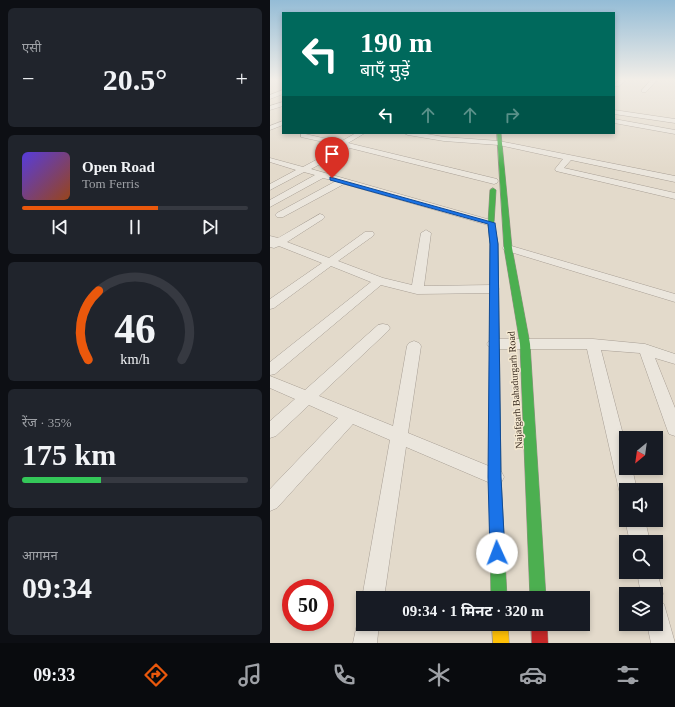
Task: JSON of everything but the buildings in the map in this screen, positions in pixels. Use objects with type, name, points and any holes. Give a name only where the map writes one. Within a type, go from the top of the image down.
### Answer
[{"type":"main road","name":"Najafgarh Bahadurgarh Road","points":[[490,134],[495,143],[508,248],[525,344],[538,591]]},
{"type":"main road","name":"Najafgarh Bahadurgarh Road","points":[[499,134],[495,143],[491,223],[494,244],[495,477],[499,591]]},
{"type":"main road","points":[[500,631],[501,643]]},
{"type":"main road","points":[[539,631],[540,643]]},
{"type":"street","points":[[615,112],[675,121]]},
{"type":"street","points":[[615,121],[675,132]]},
{"type":"street","points":[[270,128],[282,123]]},
{"type":"street","points":[[270,187],[304,170],[345,145],[360,134]]},
{"type":"street","points":[[414,134],[444,139],[495,143],[675,179]]},
{"type":"street","points":[[304,135],[494,181]]},
{"type":"street","points":[[568,158],[559,169],[675,196]]},
{"type":"street","points":[[270,160],[491,223]]},
{"type":"street","points":[[270,204],[322,175]]},
{"type":"street","points":[[280,215],[343,181]]},
{"type":"street","points":[[273,243],[320,217]]},
{"type":"street","points":[[416,290],[426,233]]},
{"type":"street","points":[[270,305],[369,234]]},
{"type":"street","points":[[273,243],[330,262],[378,281],[416,290],[493,289]]},
{"type":"street","points":[[508,248],[675,298]]},
{"type":"street","points":[[270,370],[378,281]]},
{"type":"street","points":[[270,431],[383,328]]},
{"type":"street","points":[[494,344],[593,344],[645,349],[675,360]]},
{"type":"street","points":[[593,344],[626,483]]},
{"type":"street","points":[[373,591],[414,346]]},
{"type":"street","points":[[645,349],[675,428]]},
{"type":"street","points":[[270,382],[495,477]]},
{"type":"street","points":[[270,502],[350,416]]},
{"type":"street","points":[[365,643],[367,631]]},
{"type":"street","points":[[660,631],[663,643]]},
{"type":"traffic: fast","points":[[499,134],[508,248],[525,344],[538,591]]},
{"type":"traffic: fast","points":[[493,190],[491,223],[494,244],[495,477],[499,591]]},
{"type":"traffic: slow","points":[[500,631],[501,643]]},
{"type":"traffic: jam","points":[[539,631],[540,643]]},
{"type":"route","points":[[332,178],[491,223],[494,244],[493,289],[497,553]]}]
